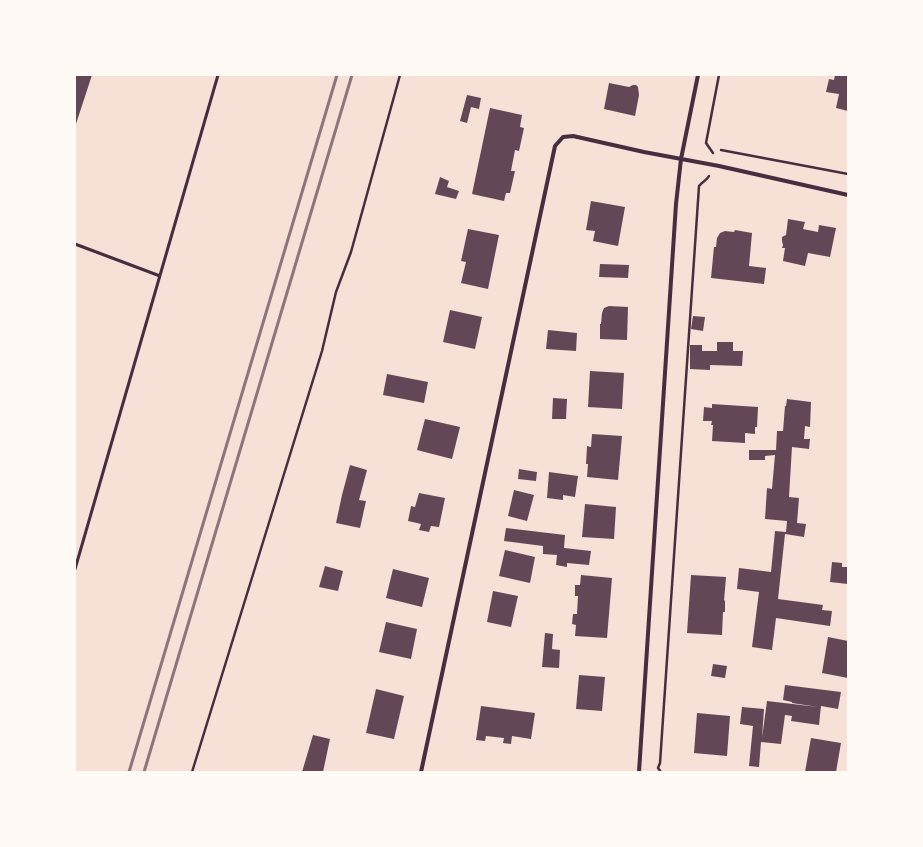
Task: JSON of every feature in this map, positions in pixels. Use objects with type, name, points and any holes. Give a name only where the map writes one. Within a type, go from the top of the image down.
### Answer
[{"type":"street","points":[[638,772],[674,226],[681,159],[698,75]]},
{"type":"street","points":[[421,772],[555,146],[563,137],[573,136],[848,195]]},
{"type":"lane","points":[[75,569],[218,75]]},
{"type":"lane","points":[[75,244],[160,276]]},
{"type":"path","points":[[192,772],[322,352],[336,292],[351,252],[400,75]]},
{"type":"path","points":[[661,772],[658,768],[660,763],[698,186],[709,177],[713,152],[706,143],[719,75]]},
{"type":"path","points":[[721,150],[848,174]]},
{"type":"building","points":[[75,75],[92,75],[75,127]]},
{"type":"building","points":[[835,75],[848,75],[848,111],[836,108],[839,94],[826,92],[829,79],[834,80]]},
{"type":"building","points":[[609,83],[629,87],[636,85],[638,87],[639,95],[635,116],[604,109]]},
{"type":"building","points":[[467,95],[481,98],[479,109],[471,107],[467,123],[460,121]]},
{"type":"building","points":[[490,108],[522,115],[520,127],[524,128],[519,151],[515,150],[511,171],[515,171],[510,193],[506,193],[504,201],[472,194]]},
{"type":"building","points":[[440,177],[449,181],[447,187],[459,191],[456,199],[435,194]]},
{"type":"building","points":[[591,201],[625,207],[618,246],[593,241],[595,231],[586,230]]},
{"type":"building","points":[[788,219],[805,222],[803,229],[818,232],[819,225],[836,228],[830,257],[808,253],[805,266],[783,261],[785,248],[782,248],[782,237],[786,235]]},
{"type":"building","points":[[468,229],[499,235],[488,289],[461,283],[466,262],[461,261]]},
{"type":"building","points":[[735,230],[752,233],[749,266],[766,268],[764,284],[711,278],[714,247],[716,247],[717,238],[720,233],[725,231],[734,232]]},
{"type":"building","points":[[600,264],[629,265],[628,278],[599,277]]},
{"type":"building","points":[[609,306],[628,307],[627,340],[600,339],[602,313],[604,308]]},
{"type":"building","points":[[450,310],[482,317],[475,349],[443,342]]},
{"type":"building","points":[[693,316],[705,317],[703,331],[691,329]]},
{"type":"building","points":[[548,330],[577,333],[576,351],[546,349]]},
{"type":"building","points":[[717,342],[733,342],[733,351],[743,351],[742,366],[710,365],[710,370],[690,369],[690,345],[702,345],[702,351],[717,351]]},
{"type":"building","points":[[590,371],[624,373],[622,409],[588,407]]},
{"type":"building","points":[[387,374],[428,382],[424,403],[383,395]]},
{"type":"building","points":[[553,398],[567,399],[566,419],[552,419]]},
{"type":"building","points":[[787,399],[811,402],[810,427],[805,426],[804,439],[810,439],[809,449],[792,447],[789,497],[799,498],[797,523],[806,524],[804,537],[785,534],[778,599],[823,605],[822,610],[832,611],[830,626],[776,618],[772,650],[752,647],[759,592],[737,589],[739,568],[771,572],[775,531],[786,532],[787,521],[765,519],[767,488],[772,489],[775,455],[765,456],[765,460],[749,460],[749,450],[776,450],[777,431],[783,431]]},
{"type":"building","points":[[712,404],[758,407],[757,427],[755,427],[755,434],[745,433],[745,443],[712,441],[712,421],[703,421],[704,407],[712,408]]},
{"type":"building","points":[[425,419],[460,427],[452,459],[417,450]]},
{"type":"building","points":[[592,434],[622,436],[618,480],[587,477],[587,446],[591,447]]},
{"type":"building","points":[[350,465],[367,470],[359,500],[366,501],[360,528],[336,523]]},
{"type":"building","points":[[519,469],[537,472],[536,481],[518,479]]},
{"type":"building","points":[[549,472],[578,476],[575,497],[563,495],[563,500],[547,498]]},
{"type":"building","points":[[514,490],[534,495],[527,521],[508,516]]},
{"type":"building","points":[[419,493],[445,498],[439,527],[431,526],[429,532],[419,530],[421,524],[408,521],[411,506],[415,507]]},
{"type":"building","points":[[585,504],[616,507],[614,539],[582,537]]},
{"type":"building","points":[[506,528],[565,535],[564,548],[591,551],[589,565],[567,563],[567,567],[556,565],[557,555],[543,554],[543,546],[504,541]]},
{"type":"building","points":[[505,550],[535,557],[530,583],[499,576]]},
{"type":"building","points":[[832,562],[842,563],[842,567],[848,567],[848,584],[830,582]]},
{"type":"building","points":[[325,566],[343,571],[338,591],[319,587]]},
{"type":"building","points":[[393,569],[429,578],[422,607],[386,598]]},
{"type":"building","points":[[581,575],[612,578],[607,638],[575,636],[576,625],[572,624],[573,614],[577,614],[578,596],[575,596],[575,585],[580,585]]},
{"type":"building","points":[[691,575],[726,577],[724,601],[725,600],[725,612],[723,612],[722,635],[687,633]]},
{"type":"building","points":[[493,591],[518,596],[511,627],[487,622]]},
{"type":"building","points":[[386,622],[417,629],[411,659],[379,652]]},
{"type":"building","points":[[545,633],[553,634],[552,649],[560,650],[559,668],[542,667]]},
{"type":"building","points":[[828,637],[848,641],[848,678],[822,673]]},
{"type":"building","points":[[713,664],[727,666],[725,678],[711,676]]},
{"type":"building","points":[[579,675],[605,677],[602,711],[576,709]]},
{"type":"building","points":[[785,685],[841,692],[838,709],[821,706],[819,725],[791,721],[792,716],[785,715],[781,744],[761,742],[759,767],[749,766],[753,726],[740,724],[742,707],[764,709],[762,738],[767,701],[818,707],[783,700]]},
{"type":"building","points":[[376,689],[404,696],[394,739],[366,733]]},
{"type":"building","points":[[481,706],[535,713],[531,739],[512,736],[511,744],[503,743],[504,738],[486,736],[485,741],[476,740]]},
{"type":"building","points":[[697,713],[730,716],[727,756],[694,753]]},
{"type":"building","points":[[313,735],[330,739],[323,772],[302,772]]},
{"type":"building","points":[[811,738],[841,743],[836,772],[805,772]]},
{"type":"railway","points":[[129,772],[337,75]]},
{"type":"railway","points":[[144,772],[352,75]]}]
